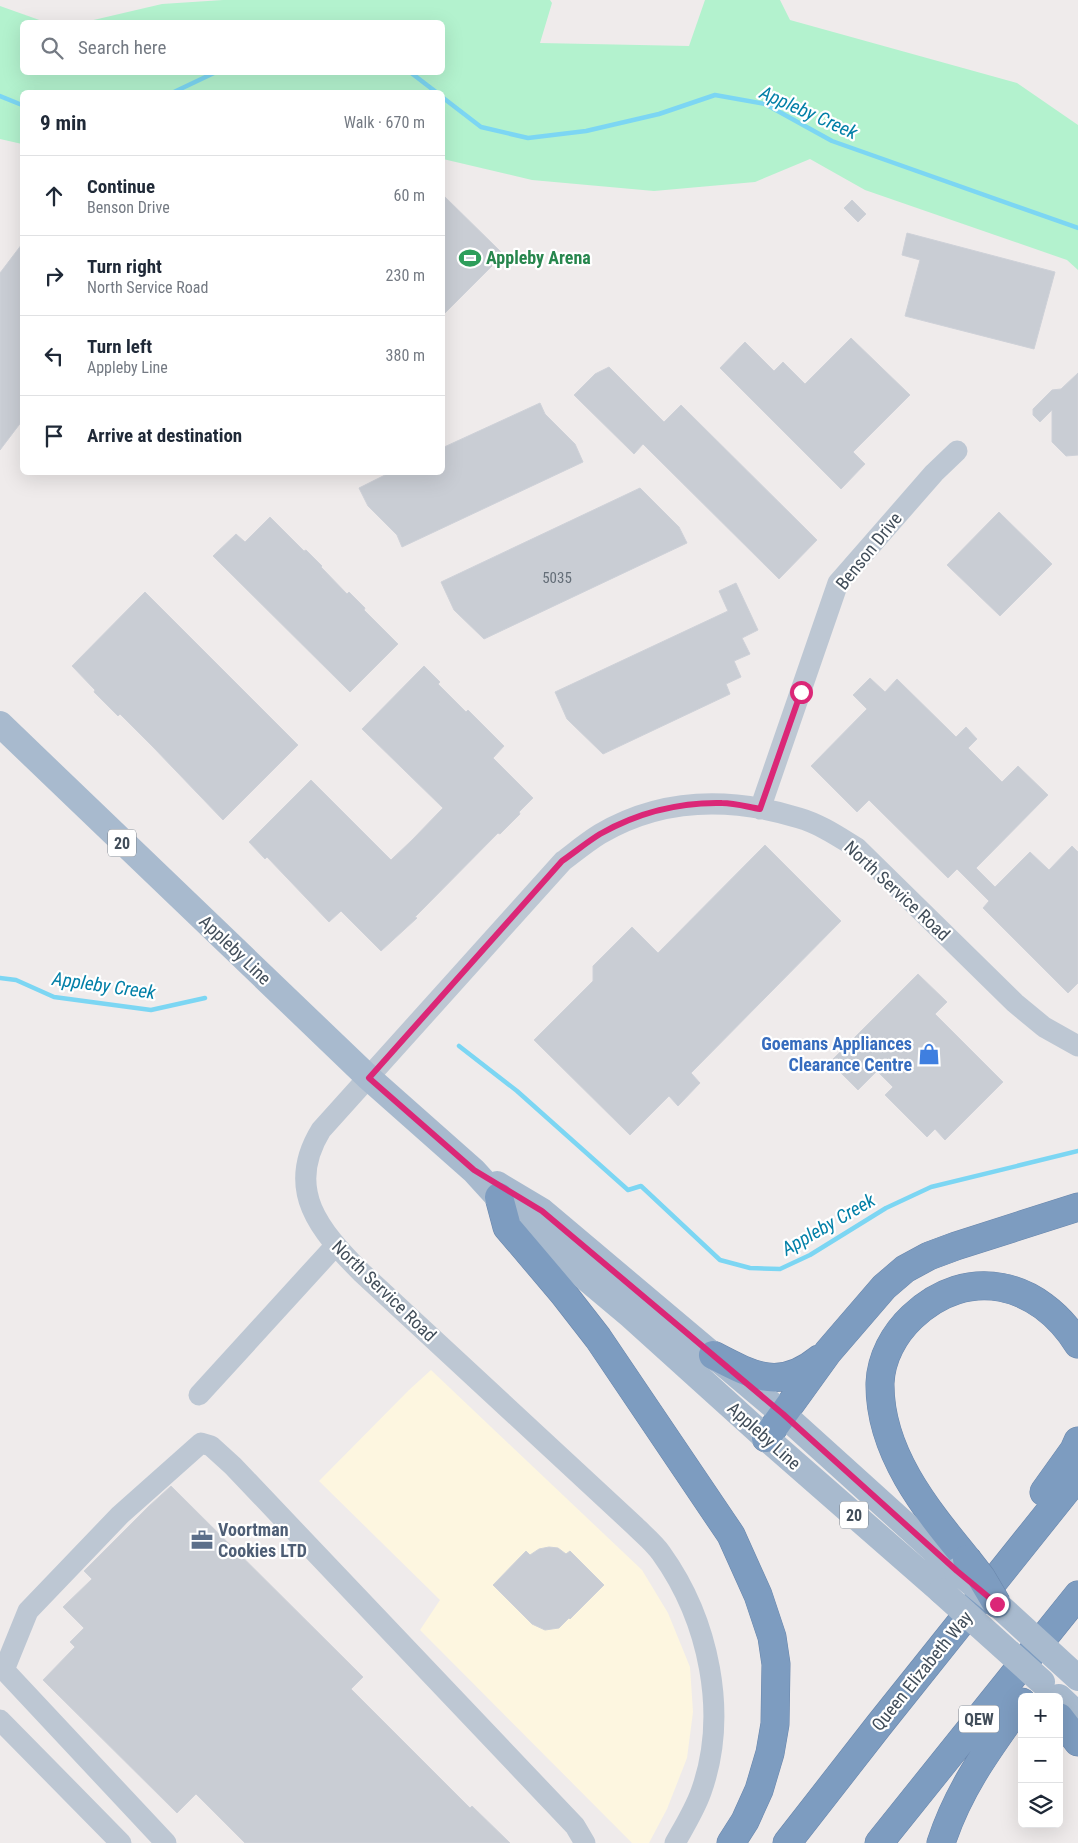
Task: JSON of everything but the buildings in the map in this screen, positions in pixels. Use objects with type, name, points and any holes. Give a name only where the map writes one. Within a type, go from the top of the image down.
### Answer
[{"type":"highway","points":[[499,1197],[507,1227],[563,1292],[598,1338],[731,1535],[758,1595],[772,1637],[776,1664],[775,1724],[770,1753],[759,1790],[745,1821],[731,1843]]},
{"type":"highway","points":[[766,1438],[828,1352],[884,1287],[905,1270],[929,1256],[956,1246],[1078,1207]]},
{"type":"highway","points":[[997,1604],[981,1577],[955,1574],[943,1530],[903,1471],[890,1442],[885,1424],[880,1384],[882,1366],[892,1342],[906,1323],[923,1307],[940,1296],[957,1289],[976,1286],[995,1286],[1030,1297],[1059,1318],[1078,1344]]},
{"type":"highway","points":[[714,1355],[742,1370],[773,1378],[786,1377],[806,1369],[828,1352]]},
{"type":"highway","points":[[879,1725],[1074,1450],[1078,1441]]},
{"type":"highway","name":"Queen Elizabeth Way","points":[[787,1843],[1078,1476]]},
{"type":"highway","name":"QEW","points":[[879,1843],[1078,1595]]},
{"type":"highway","points":[[1057,1693],[1078,1622]]},
{"type":"highway","points":[[941,1843],[960,1794],[983,1757],[1018,1708]]},
{"type":"highway","points":[[1063,1715],[1078,1742]]},
{"type":"main road","name":"Appleby Line","points":[[0,724],[369,1078],[474,1170],[526,1228],[631,1316],[766,1438],[955,1574]]},
{"type":"main road","name":"Appleby Line","points":[[474,1170],[542,1211],[783,1414],[955,1574],[1049,1693]]},
{"type":"main road","points":[[997,1604],[1078,1678]]},
{"type":"street","name":"Benson Drive","points":[[760,809],[838,583],[934,473],[957,451]]},
{"type":"street","name":"North Service Road","points":[[675,1843],[701,1792],[713,1738],[713,1710],[709,1666],[700,1631],[682,1589],[661,1553],[635,1526],[335,1246],[313,1214],[306,1180],[307,1163],[312,1145],[321,1130],[562,861],[600,834],[657,810],[688,804],[723,803],[800,818],[829,831],[857,848],[1015,1003],[1044,1027],[1078,1046]]},
{"type":"street","points":[[199,1395],[335,1246]]},
{"type":"street","points":[[166,1843],[2,1672],[28,1611],[120,1515],[202,1443],[211,1446],[233,1466],[575,1826],[585,1843]]},
{"type":"street","points":[[0,1720],[121,1843]]},
{"type":"shaded area","points":[[431,1370],[642,1570],[668,1613],[690,1667],[693,1712],[687,1758],[667,1809],[649,1843],[632,1843],[420,1630],[440,1600],[319,1481]]},
{"type":"green space","points":[[223,0],[550,0],[552,3],[540,43],[689,46],[705,0],[780,0],[790,20],[1017,83],[1078,125],[1078,270],[1067,260],[865,190],[810,159],[755,182],[654,191],[532,180],[445,159],[445,90],[20,90],[20,144],[0,139],[0,6],[39,20],[20,20],[20,75],[445,75],[445,20],[94,20],[162,4]]},
{"type":"waterway","name":"Appleby Creek","points":[[178,90],[210,75]]},
{"type":"waterway","name":"Appleby Creek","points":[[414,75],[433,90]]},
{"type":"waterway","name":"Appleby Creek","points":[[445,99],[481,127],[528,138],[586,131],[659,114],[715,95],[765,104],[832,141],[1078,228]]},
{"type":"waterway","name":"Appleby Creek","points":[[0,96],[20,104]]},
{"type":"waterway","name":"Appleby Creek","points":[[0,978],[16,980],[54,997],[151,1010],[205,998]]},
{"type":"waterway","name":"Appleby Creek","points":[[459,1046],[517,1091],[628,1190],[641,1186],[720,1260],[750,1268],[780,1269],[810,1255],[886,1208],[931,1187],[1078,1151]]},
{"type":"place","name":"Appleby Arena","points":[[470,258]]},
{"type":"place","name":"Goemans Appliances Clearance Centre","points":[[929,1054]]},
{"type":"place","name":"Voortman Cookies LTD","points":[[202,1540]]},
{"type":"route","points":[[801,692],[760,809],[723,803],[688,804],[657,810],[600,834],[562,861],[369,1078],[474,1170],[542,1211],[783,1414],[957,1571],[997,1604]]}]
